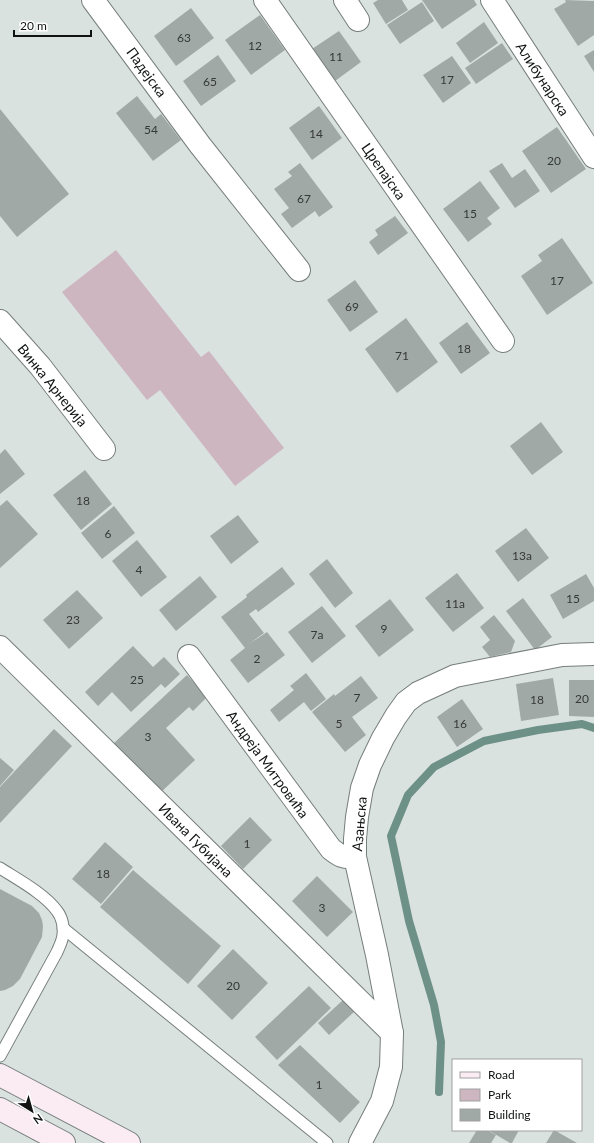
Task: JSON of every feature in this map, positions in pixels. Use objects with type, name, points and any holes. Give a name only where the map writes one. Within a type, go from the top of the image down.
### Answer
[{"type":"main road","points":[[0,1075],[130,1143]]},
{"type":"main road","points":[[0,1109],[64,1143]]},
{"type":"street","name":"Падејска","points":[[93,0],[200,145],[299,270]]},
{"type":"street","name":"Црепајска","points":[[265,0],[504,341]]},
{"type":"street","points":[[345,0],[358,20]]},
{"type":"street","name":"Алибунарска","points":[[492,0],[594,157]]},
{"type":"street","name":"Винка Арнерија","points":[[0,321],[40,366],[104,449]]},
{"type":"street","name":"Ивана Губијана","points":[[0,647],[392,1033]]},
{"type":"street","name":"Азањска","points":[[360,1143],[382,1101],[391,1067],[392,1033],[377,955],[355,857],[357,817],[362,788],[370,765],[396,716],[406,702],[418,693],[455,676],[562,655],[594,654]]},
{"type":"street","name":"Андреја Митровића","points":[[189,656],[331,849],[346,858],[355,857]]},
{"type":"lane","points":[[0,868],[50,902],[58,911],[63,923],[64,935],[0,1056]]},
{"type":"lane","points":[[63,928],[327,1143]]},
{"type":"green space","points":[[116,250],[201,357],[209,351],[284,448],[235,486],[160,390],[147,400],[62,292]]},
{"type":"building","points":[[378,0],[402,0],[408,10],[386,24],[373,3]]},
{"type":"building","points":[[422,0],[474,0],[477,5],[442,29]]},
{"type":"building","points":[[565,0],[594,1],[594,35],[578,46],[554,9],[566,2]]},
{"type":"building","points":[[422,2],[434,21],[400,44],[387,25]]},
{"type":"building","points":[[191,8],[214,38],[176,66],[154,36]]},
{"type":"building","points":[[260,15],[285,50],[251,75],[225,40]]},
{"type":"building","points":[[484,22],[498,43],[470,63],[456,43]]},
{"type":"building","points":[[339,31],[361,62],[335,81],[312,49]]},
{"type":"building","points":[[502,43],[513,59],[476,84],[465,68]]},
{"type":"building","points":[[594,50],[594,72],[584,56]]},
{"type":"building","points":[[218,55],[236,81],[201,106],[183,81]]},
{"type":"building","points":[[452,56],[471,83],[443,103],[423,75]]},
{"type":"building","points":[[137,96],[155,119],[161,114],[181,140],[153,161],[116,113]]},
{"type":"building","points":[[319,106],[342,138],[312,160],[289,128]]},
{"type":"building","points":[[0,109],[69,194],[17,237],[0,216]]},
{"type":"building","points":[[557,127],[586,169],[551,193],[522,151]]},
{"type":"building","points":[[300,163],[333,207],[319,217],[315,211],[292,228],[281,214],[289,208],[274,189],[292,176],[288,172]]},
{"type":"building","points":[[502,163],[512,178],[525,169],[540,191],[515,208],[489,171]]},
{"type":"building","points":[[480,181],[500,208],[487,218],[492,224],[468,242],[443,209]]},
{"type":"building","points":[[395,216],[408,233],[378,255],[369,242],[378,235],[375,230]]},
{"type":"building","points":[[562,238],[593,283],[547,315],[521,276],[542,261],[538,255]]},
{"type":"building","points":[[355,280],[378,312],[350,332],[327,300]]},
{"type":"building","points":[[406,318],[438,362],[397,393],[365,349]]},
{"type":"building","points":[[467,322],[490,353],[461,374],[439,343]]},
{"type":"building","points":[[541,422],[563,452],[532,475],[510,446]]},
{"type":"building","points":[[5,449],[25,474],[0,494],[0,454]]},
{"type":"building","points":[[85,470],[112,504],[81,530],[53,495]]},
{"type":"building","points":[[7,500],[38,534],[0,568],[0,506]]},
{"type":"building","points":[[114,506],[135,533],[102,559],[81,533]]},
{"type":"building","points":[[238,515],[259,542],[231,564],[210,536]]},
{"type":"building","points":[[526,528],[549,558],[518,582],[495,551]]},
{"type":"building","points":[[137,540],[167,577],[141,597],[112,561]]},
{"type":"building","points":[[327,559],[353,593],[335,608],[309,574]]},
{"type":"building","points":[[282,567],[295,584],[258,612],[256,609],[249,614],[264,633],[249,644],[267,632],[285,655],[248,683],[230,660],[245,648],[221,617]]},
{"type":"building","points":[[457,573],[484,608],[453,632],[425,598]]},
{"type":"building","points":[[586,574],[594,588],[594,601],[563,619],[550,595]]},
{"type":"building","points":[[200,576],[217,597],[176,631],[159,610]]},
{"type":"building","points":[[77,590],[103,618],[69,649],[43,620]]},
{"type":"building","points":[[523,598],[552,637],[535,650],[506,611]]},
{"type":"building","points":[[390,599],[414,630],[379,657],[355,626]]},
{"type":"building","points":[[322,606],[346,636],[312,663],[288,632]]},
{"type":"building","points":[[494,615],[515,641],[511,652],[490,657],[482,647],[490,640],[480,627]]},
{"type":"building","points":[[133,646],[153,667],[164,657],[180,674],[165,688],[161,684],[131,712],[112,692],[98,706],[85,692]]},
{"type":"building","points":[[306,673],[326,699],[311,711],[304,702],[279,722],[270,710],[294,690],[290,686]]},
{"type":"building","points":[[187,675],[207,697],[193,711],[189,707],[166,728],[195,760],[159,794],[113,744]]},
{"type":"building","points":[[361,676],[378,698],[352,717],[366,735],[345,752],[312,712],[334,694],[335,696]]},
{"type":"building","points":[[553,678],[559,715],[521,721],[516,684]]},
{"type":"building","points":[[569,680],[594,680],[594,717],[569,716]]},
{"type":"building","points":[[462,699],[483,729],[457,747],[437,717]]},
{"type":"building","points":[[54,729],[72,746],[0,823],[0,787]]},
{"type":"building","points":[[0,758],[14,770],[0,786]]},
{"type":"building","points":[[250,817],[272,840],[243,869],[221,846]]},
{"type":"building","points":[[105,842],[133,867],[101,904],[72,879]]},
{"type":"building","points":[[133,870],[221,946],[188,984],[100,907]]},
{"type":"building","points":[[317,876],[353,912],[327,937],[292,901]]},
{"type":"building","points":[[0,889],[32,906],[39,913],[43,926],[42,937],[20,979],[13,986],[0,991]]},
{"type":"building","points":[[233,949],[268,983],[232,1020],[197,986]]},
{"type":"building","points":[[309,986],[331,1008],[277,1060],[255,1037]]},
{"type":"building","points":[[343,1000],[354,1012],[329,1035],[318,1023]]},
{"type":"building","points":[[300,1045],[360,1102],[340,1123],[278,1065]]},
{"type":"building","points":[[476,1131],[489,1131],[496,1135],[491,1143],[469,1143]]},
{"type":"building","points":[[490,1131],[518,1131],[512,1143]]},
{"type":"building","points":[[553,1131],[556,1131],[577,1143],[546,1143]]},
{"type":"waterway","points":[[439,1092],[441,1042],[434,1005],[409,921],[391,836],[408,795],[434,767],[484,741],[538,730],[582,724],[594,728]]}]
